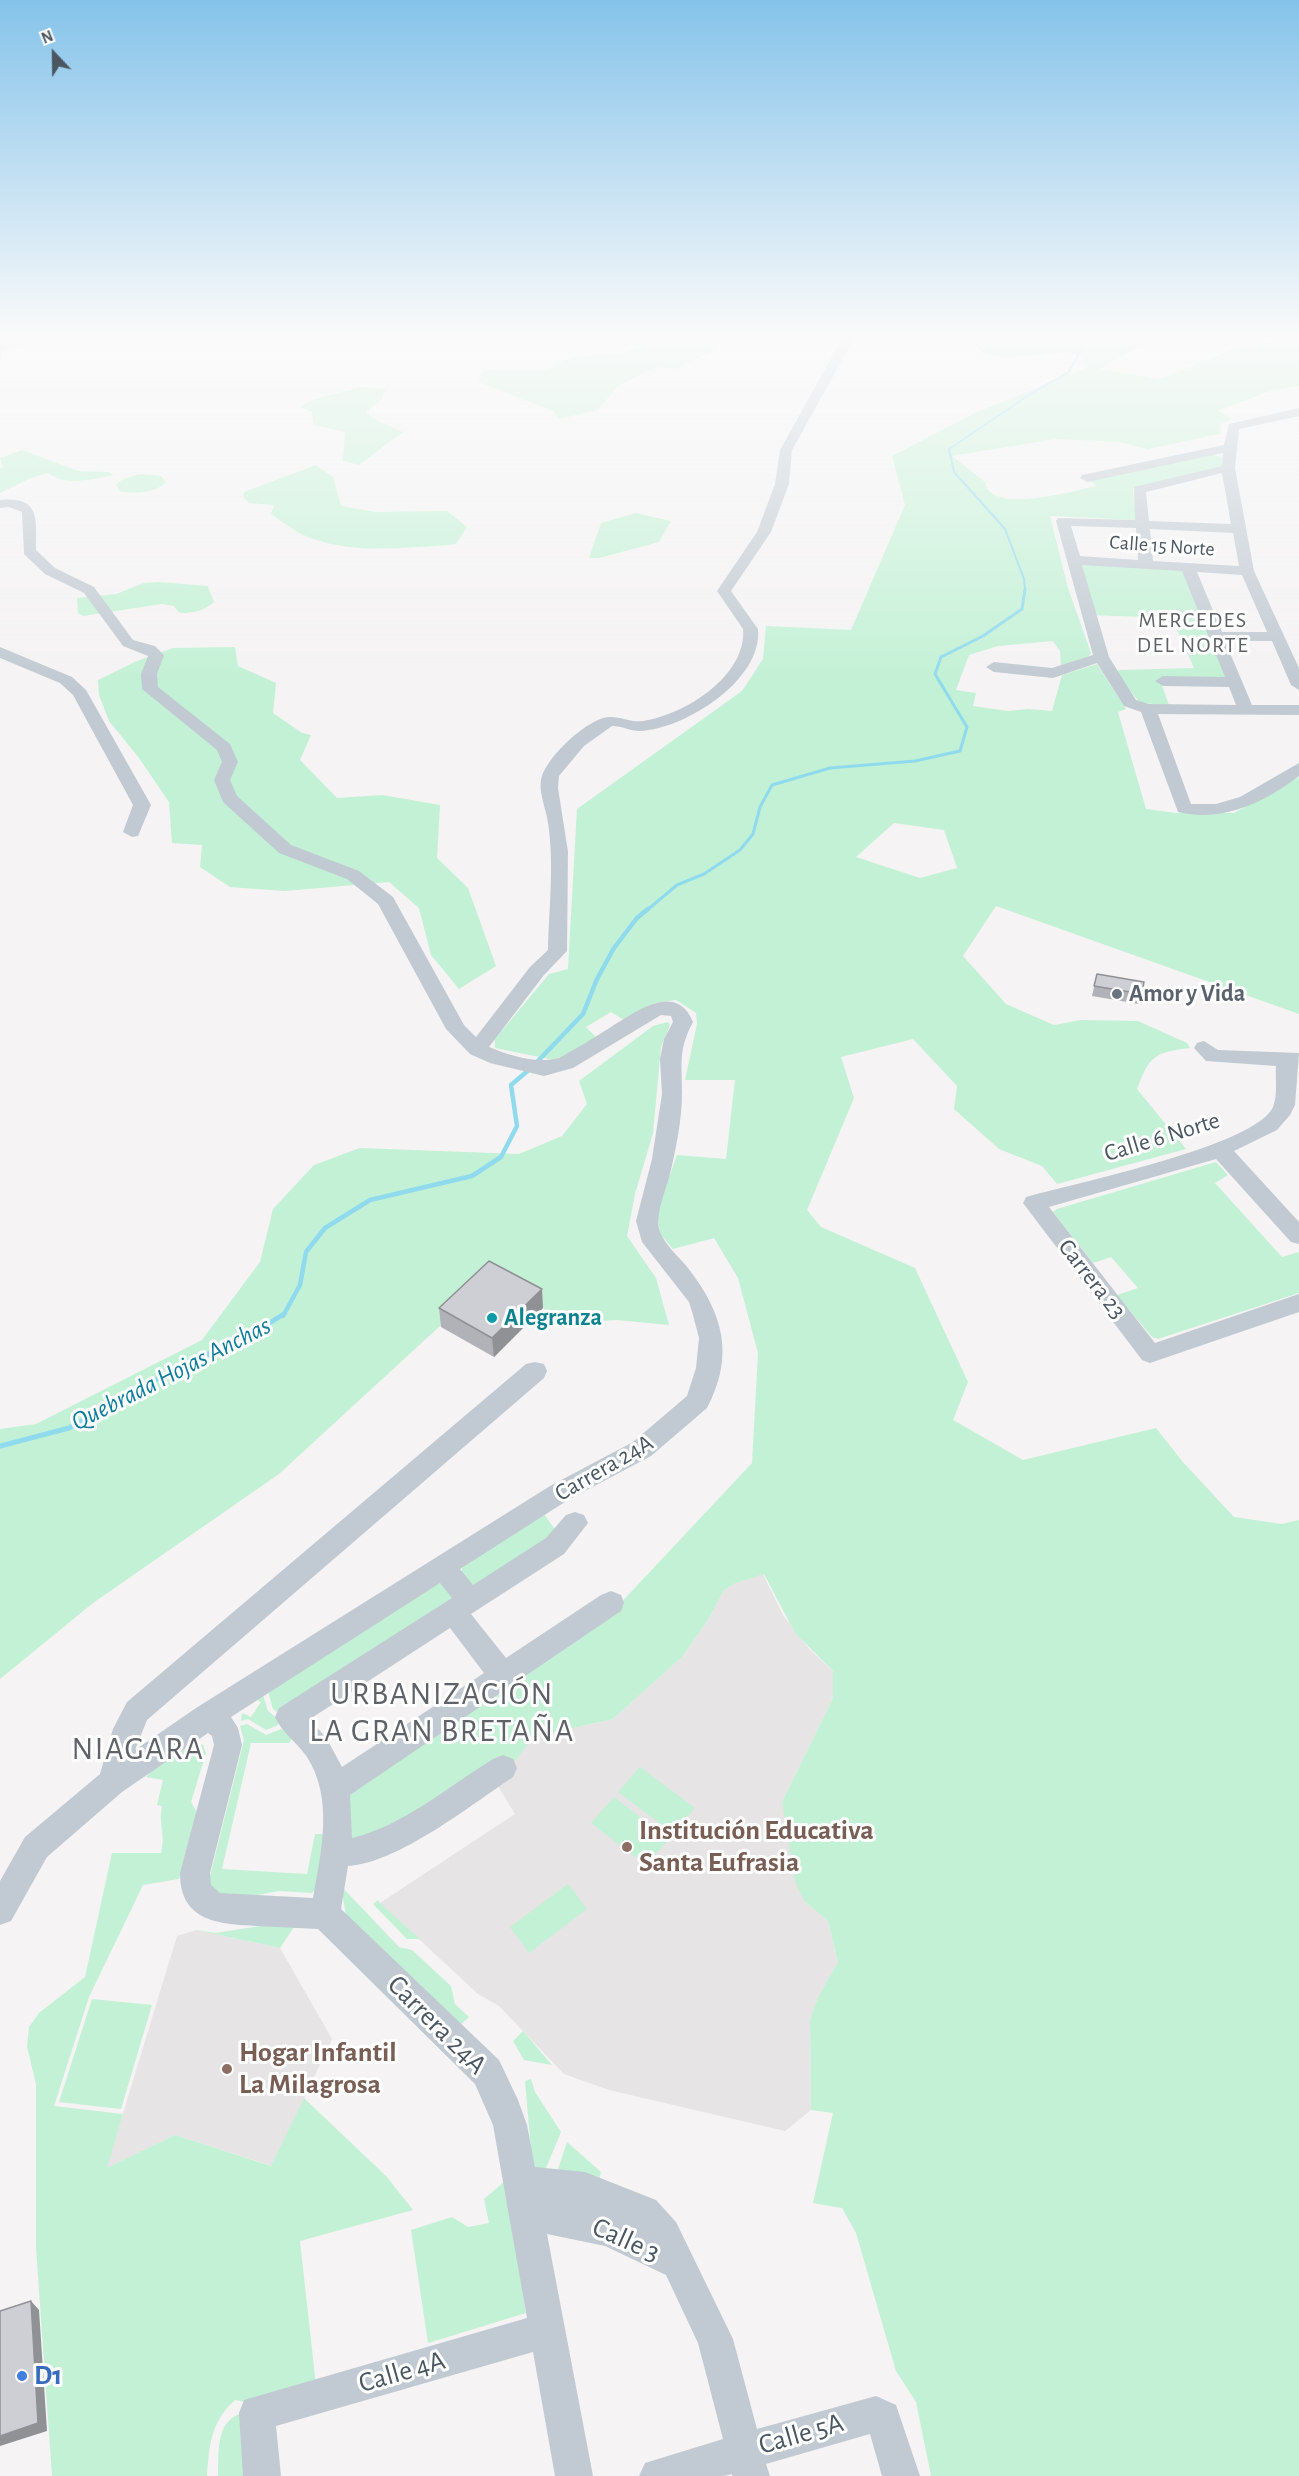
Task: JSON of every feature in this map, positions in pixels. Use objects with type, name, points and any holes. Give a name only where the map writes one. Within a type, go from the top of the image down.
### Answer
[{"type":"street","points":[[0,504],[26,508],[29,512],[29,550],[50,571],[89,590],[128,643],[150,648],[156,655],[149,674],[150,689],[224,748],[230,762],[222,780],[229,798],[285,849],[353,875],[386,901],[456,1029],[477,1048],[537,971],[557,951],[560,850],[548,789],[552,771],[597,727],[608,721],[620,720],[640,727],[692,709],[741,668],[748,652],[750,627],[747,620],[725,598],[724,591],[764,532],[782,484],[786,453]]},
{"type":"street","points":[[1087,478],[1207,453]]},
{"type":"street","points":[[1229,453],[1228,465],[1247,571],[1299,685]]},
{"type":"street","points":[[1146,565],[1140,522],[1139,490],[1228,465],[1242,474],[1246,482],[1245,492]]},
{"type":"street","points":[[1239,529],[1140,522],[1063,521],[1101,657],[1130,703],[1148,709],[1299,710]]},
{"type":"street","name":"Calle 15 Norte","points":[[1074,560],[1247,571]]},
{"type":"street","points":[[1188,568],[1246,710]]},
{"type":"street","points":[[1216,636],[1276,637]]},
{"type":"street","points":[[0,652],[66,680],[80,693],[142,805],[132,832]]},
{"type":"street","points":[[994,667],[1053,673],[1101,657]]},
{"type":"street","points":[[1163,681],[1234,682]]},
{"type":"street","points":[[1148,709],[1184,808],[1232,808],[1285,779],[1299,768]]},
{"type":"street","name":"Carrera 24A","points":[[0,1910],[36,1847],[112,1782],[206,1717],[559,1494],[642,1449],[657,1439],[698,1401],[708,1368],[711,1338],[699,1299],[650,1236],[647,1221],[663,1159],[672,1094],[670,1059],[674,1039],[683,1022],[679,1012],[670,1008],[656,1009],[566,1063],[544,1069],[497,1058],[477,1048]]},
{"type":"street","points":[[1204,1048],[1213,1056],[1292,1060]]},
{"type":"street","name":"Calle 6 Norte","points":[[1034,1203],[1221,1150],[1269,1126],[1283,1110],[1292,1060]]},
{"type":"street","points":[[1221,1150],[1299,1236]]},
{"type":"street","name":"Carrera 23","points":[[1034,1203],[1150,1354],[1299,1303]]},
{"type":"street","points":[[112,1782],[127,1729],[137,1711],[535,1371]]},
{"type":"street","points":[[206,1717],[224,1728],[228,1745],[195,1873],[195,1887],[205,1904],[220,1910],[325,1914],[340,1812],[336,1788],[316,1748],[289,1717],[555,1546],[575,1523]]},
{"type":"street","points":[[443,1567],[461,1606],[502,1674]]},
{"type":"street","points":[[336,1788],[610,1603]]},
{"type":"street","points":[[335,1853],[348,1855],[383,1843],[503,1768]]},
{"type":"street","name":"Carrera 24A","points":[[325,1914],[488,2072],[502,2100],[510,2125],[574,2476]]},
{"type":"street","name":"Calle 3","points":[[519,2183],[585,2189],[644,2212],[664,2234],[678,2263]]},
{"type":"street","name":"Calle 3","points":[[526,2217],[551,2216],[584,2220],[678,2263]]},
{"type":"street","points":[[678,2263],[715,2339],[748,2463]]},
{"type":"street","name":"Calle 4A","points":[[262,2476],[257,2413],[547,2330]]},
{"type":"street","name":"Calle 5A","points":[[658,2476],[748,2463],[876,2414],[883,2418],[901,2476]]},
{"type":"shaded area","name":"Institución Educativa Santa Eufrasia","points":[[763,1574],[783,1615],[809,1649],[833,1671],[833,1698],[782,1802],[804,1901],[828,1921],[838,1962],[818,1997],[810,2019],[811,2110],[785,2131],[609,2090],[564,2074],[499,2006],[478,1994],[380,1903],[515,1814],[495,1781],[533,1737],[613,1719],[682,1657],[708,1620],[724,1590],[736,1583]]},
{"type":"shaded area","name":"Hogar Infantil La Milagrosa","points":[[196,1930],[280,1948],[332,2039],[272,2166],[175,2135],[106,2169],[177,1936]]},
{"type":"green space","points":[[15,453],[29,453],[78,471],[109,472],[114,475],[71,481],[48,473],[31,478],[0,493],[0,469],[3,466],[0,458]]},
{"type":"green space","points":[[344,453],[376,453],[359,465],[343,461]]},
{"type":"green space","points":[[899,453],[973,453],[952,456],[985,482],[990,492],[1001,497],[1016,499],[1053,496],[1096,486],[1090,480],[1210,454],[1222,457],[1222,467],[1133,488],[1136,520],[1050,516],[1068,588],[1091,653],[1064,667],[1061,666],[1060,651],[1053,641],[998,646],[969,655],[956,690],[976,693],[973,706],[1008,711],[1028,709],[1052,711],[1062,675],[1097,664],[1126,709],[1118,712],[1146,809],[1176,813],[1234,813],[1299,777],[1299,1014],[996,906],[963,956],[1006,1004],[1054,1025],[1081,1020],[1138,1021],[1187,1043],[1190,1048],[1169,1051],[1155,1058],[1145,1069],[1137,1089],[1186,1149],[1057,1184],[1042,1166],[999,1149],[954,1109],[957,1086],[913,1039],[841,1057],[854,1098],[807,1210],[821,1227],[915,1268],[968,1382],[953,1420],[1023,1460],[1156,1428],[1182,1461],[1234,1517],[1282,1524],[1299,1520],[1299,2476],[931,2476],[916,2402],[896,2371],[856,2233],[842,2208],[813,2203],[833,2113],[811,2110],[810,2019],[818,1997],[838,1962],[828,1921],[804,1901],[795,1881],[782,1802],[833,1698],[833,1671],[795,1633],[764,1574],[736,1583],[724,1590],[708,1620],[682,1657],[613,1719],[533,1737],[511,1766],[348,1845],[348,1793],[616,1608],[752,1463],[758,1353],[738,1278],[714,1238],[673,1249],[660,1234],[657,1212],[677,1155],[726,1159],[735,1080],[685,1080],[697,1024],[696,1013],[676,1000],[655,1003],[627,1022],[611,1012],[586,1027],[599,1040],[554,1060],[495,1048],[495,1039],[549,974],[568,969],[577,809],[742,691],[763,659],[766,626],[851,630],[905,505],[892,456]],"holes":[[[894,823],[944,830],[957,868],[920,878],[856,857]]]},
{"type":"green space","points":[[316,465],[333,477],[341,506],[375,512],[447,511],[467,527],[456,544],[354,548],[318,541],[301,534],[271,514],[274,505],[249,503],[243,497],[244,492]]},
{"type":"green space","points":[[140,474],[161,476],[166,482],[151,491],[139,492],[121,492],[116,485],[123,479]]},
{"type":"green space","points":[[636,513],[671,521],[659,542],[599,558],[589,558],[601,523]]},
{"type":"green space","points":[[1082,564],[1179,569],[1186,572],[1229,678],[1160,680],[1169,705],[1140,703],[1117,674],[1118,670],[1194,668],[1172,618],[1088,615]]},
{"type":"green space","points":[[144,583],[208,586],[214,602],[189,613],[179,613],[174,606],[162,604],[83,616],[78,613],[77,598],[116,594]]},
{"type":"green space","points":[[235,647],[238,666],[276,683],[273,713],[302,733],[311,735],[300,760],[337,798],[382,795],[440,805],[437,858],[468,888],[496,966],[459,989],[431,955],[419,908],[389,882],[285,891],[230,887],[200,867],[202,845],[172,843],[169,802],[139,758],[109,721],[99,695],[98,680],[137,661],[173,648]]},
{"type":"green space","points":[[668,1022],[670,1025],[661,1047],[653,1133],[635,1194],[627,1236],[656,1278],[669,1325],[617,1320],[564,1323],[543,1308],[490,1280],[279,1474],[93,1603],[0,1679],[0,1429],[36,1424],[202,1340],[260,1262],[273,1209],[314,1165],[360,1148],[519,1154],[562,1136],[587,1104],[579,1081],[653,1026]]},
{"type":"green space","points":[[1216,1162],[1228,1175],[1215,1183],[1282,1257],[1299,1252],[1299,1293],[1158,1339],[1152,1337],[1117,1295],[1138,1288],[1111,1257],[1093,1263],[1053,1212]]},
{"type":"green space","points":[[544,1514],[556,1531],[472,1591],[460,1577],[463,1565]]},
{"type":"green space","points":[[438,1580],[456,1596],[281,1715],[273,1709],[267,1688]]},
{"type":"green space","points":[[262,1692],[268,1711],[279,1720],[278,1725],[266,1730],[248,1719],[241,1721],[242,1713],[251,1717],[261,1702],[253,1698]]},
{"type":"green space","points":[[247,1724],[266,1735],[281,1729],[294,1735],[289,1743],[251,1743],[222,1869],[307,1874],[315,1834],[327,1834],[321,1883],[312,1893],[279,1891],[226,1901],[209,1895],[209,1880],[244,1740],[240,1726]]},
{"type":"green space","points":[[193,1744],[203,1745],[206,1753],[191,1802],[197,1813],[179,1879],[143,1885],[89,1997],[54,2106],[123,2114],[107,2168],[175,2135],[271,2166],[304,2098],[387,2177],[413,2210],[300,2241],[316,2385],[256,2404],[235,2400],[216,2425],[210,2444],[207,2476],[52,2476],[36,2248],[36,2084],[27,2047],[29,2027],[39,2013],[85,1977],[112,1853],[161,1853],[162,1806],[157,1805],[163,1780],[146,1777],[156,1766]]},
{"type":"green space","points":[[640,1767],[695,1808],[673,1833],[618,1792]]},
{"type":"green space","points":[[614,1797],[669,1839],[646,1865],[591,1823]]},
{"type":"green space","points":[[568,1884],[587,1909],[529,1953],[510,1927]]},
{"type":"green space","points":[[341,1886],[399,1947],[412,1950],[451,1986],[455,2004],[469,2017],[460,2025],[346,1915]]},
{"type":"green space","points":[[378,1900],[420,1939],[407,1939],[373,1904]]},
{"type":"green space","points":[[279,1923],[296,1924],[280,1948],[196,1930],[216,1933]]},
{"type":"green space","points":[[92,1999],[152,2005],[121,2109],[59,2102]]},
{"type":"green space","points":[[523,2031],[552,2065],[524,2060],[513,2041]]},
{"type":"green space","points":[[531,2079],[535,2092],[561,2132],[544,2173],[536,2170],[531,2150],[525,2081]]},
{"type":"green space","points":[[567,2142],[601,2172],[598,2183],[557,2172]]},
{"type":"green space","points":[[505,2181],[526,2313],[428,2343],[411,2230],[452,2217],[468,2227],[489,2223],[484,2199]]},
{"type":"green space","points":[[240,2414],[252,2476],[218,2476],[222,2432],[232,2418]]},
{"type":"building","points":[[1097,974],[1144,982],[1142,994],[1094,986]]},
{"type":"building","points":[[489,1261],[542,1289],[492,1338],[439,1308]]},
{"type":"building","name":"D1","points":[[31,2301],[38,2423],[0,2436],[0,2311]]},
{"type":"waterway","name":"Quebrada Hojas Anchas","points":[[950,453],[954,472],[1005,529],[1024,579],[1025,589]]},
{"type":"waterway","name":"Quebrada Hojas Anchas","points":[[646,911],[677,885],[704,874],[740,850],[753,834],[760,807],[772,785],[830,768],[915,761],[960,751],[967,727],[935,674],[941,657],[983,636],[1022,609],[1025,589]]},
{"type":"waterway","name":"Quebrada Hojas Anchas","points":[[537,1062],[583,1014],[597,979],[614,948],[637,918],[648,909]]},
{"type":"waterway","name":"Quebrada Hojas Anchas","points":[[283,1316],[300,1285],[306,1252],[325,1228],[370,1200],[472,1176],[501,1157],[517,1126],[511,1085],[531,1068]]},
{"type":"waterway","name":"Quebrada Hojas Anchas","points":[[0,1446],[69,1428],[153,1381],[255,1332],[284,1314]]},
{"type":"place","name":"Amor y Vida","points":[[1117,994]]},
{"type":"place","name":"Alegranza","points":[[492,1318]]},
{"type":"place","name":"Institución Educativa Santa Eufrasia","points":[[627,1847]]},
{"type":"place","name":"Hogar Infantil La Milagrosa","points":[[227,2069]]},
{"type":"place","name":"D1","points":[[22,2376]]},
{"type":"district","name":"MERCEDES DEL NORTE","points":[[1193,632]]},
{"type":"district","name":"URBANIZACIÓN LA GRAN BRETAÑA","points":[[442,1712]]},
{"type":"district","name":"NIAGARA","points":[[138,1749]]}]
